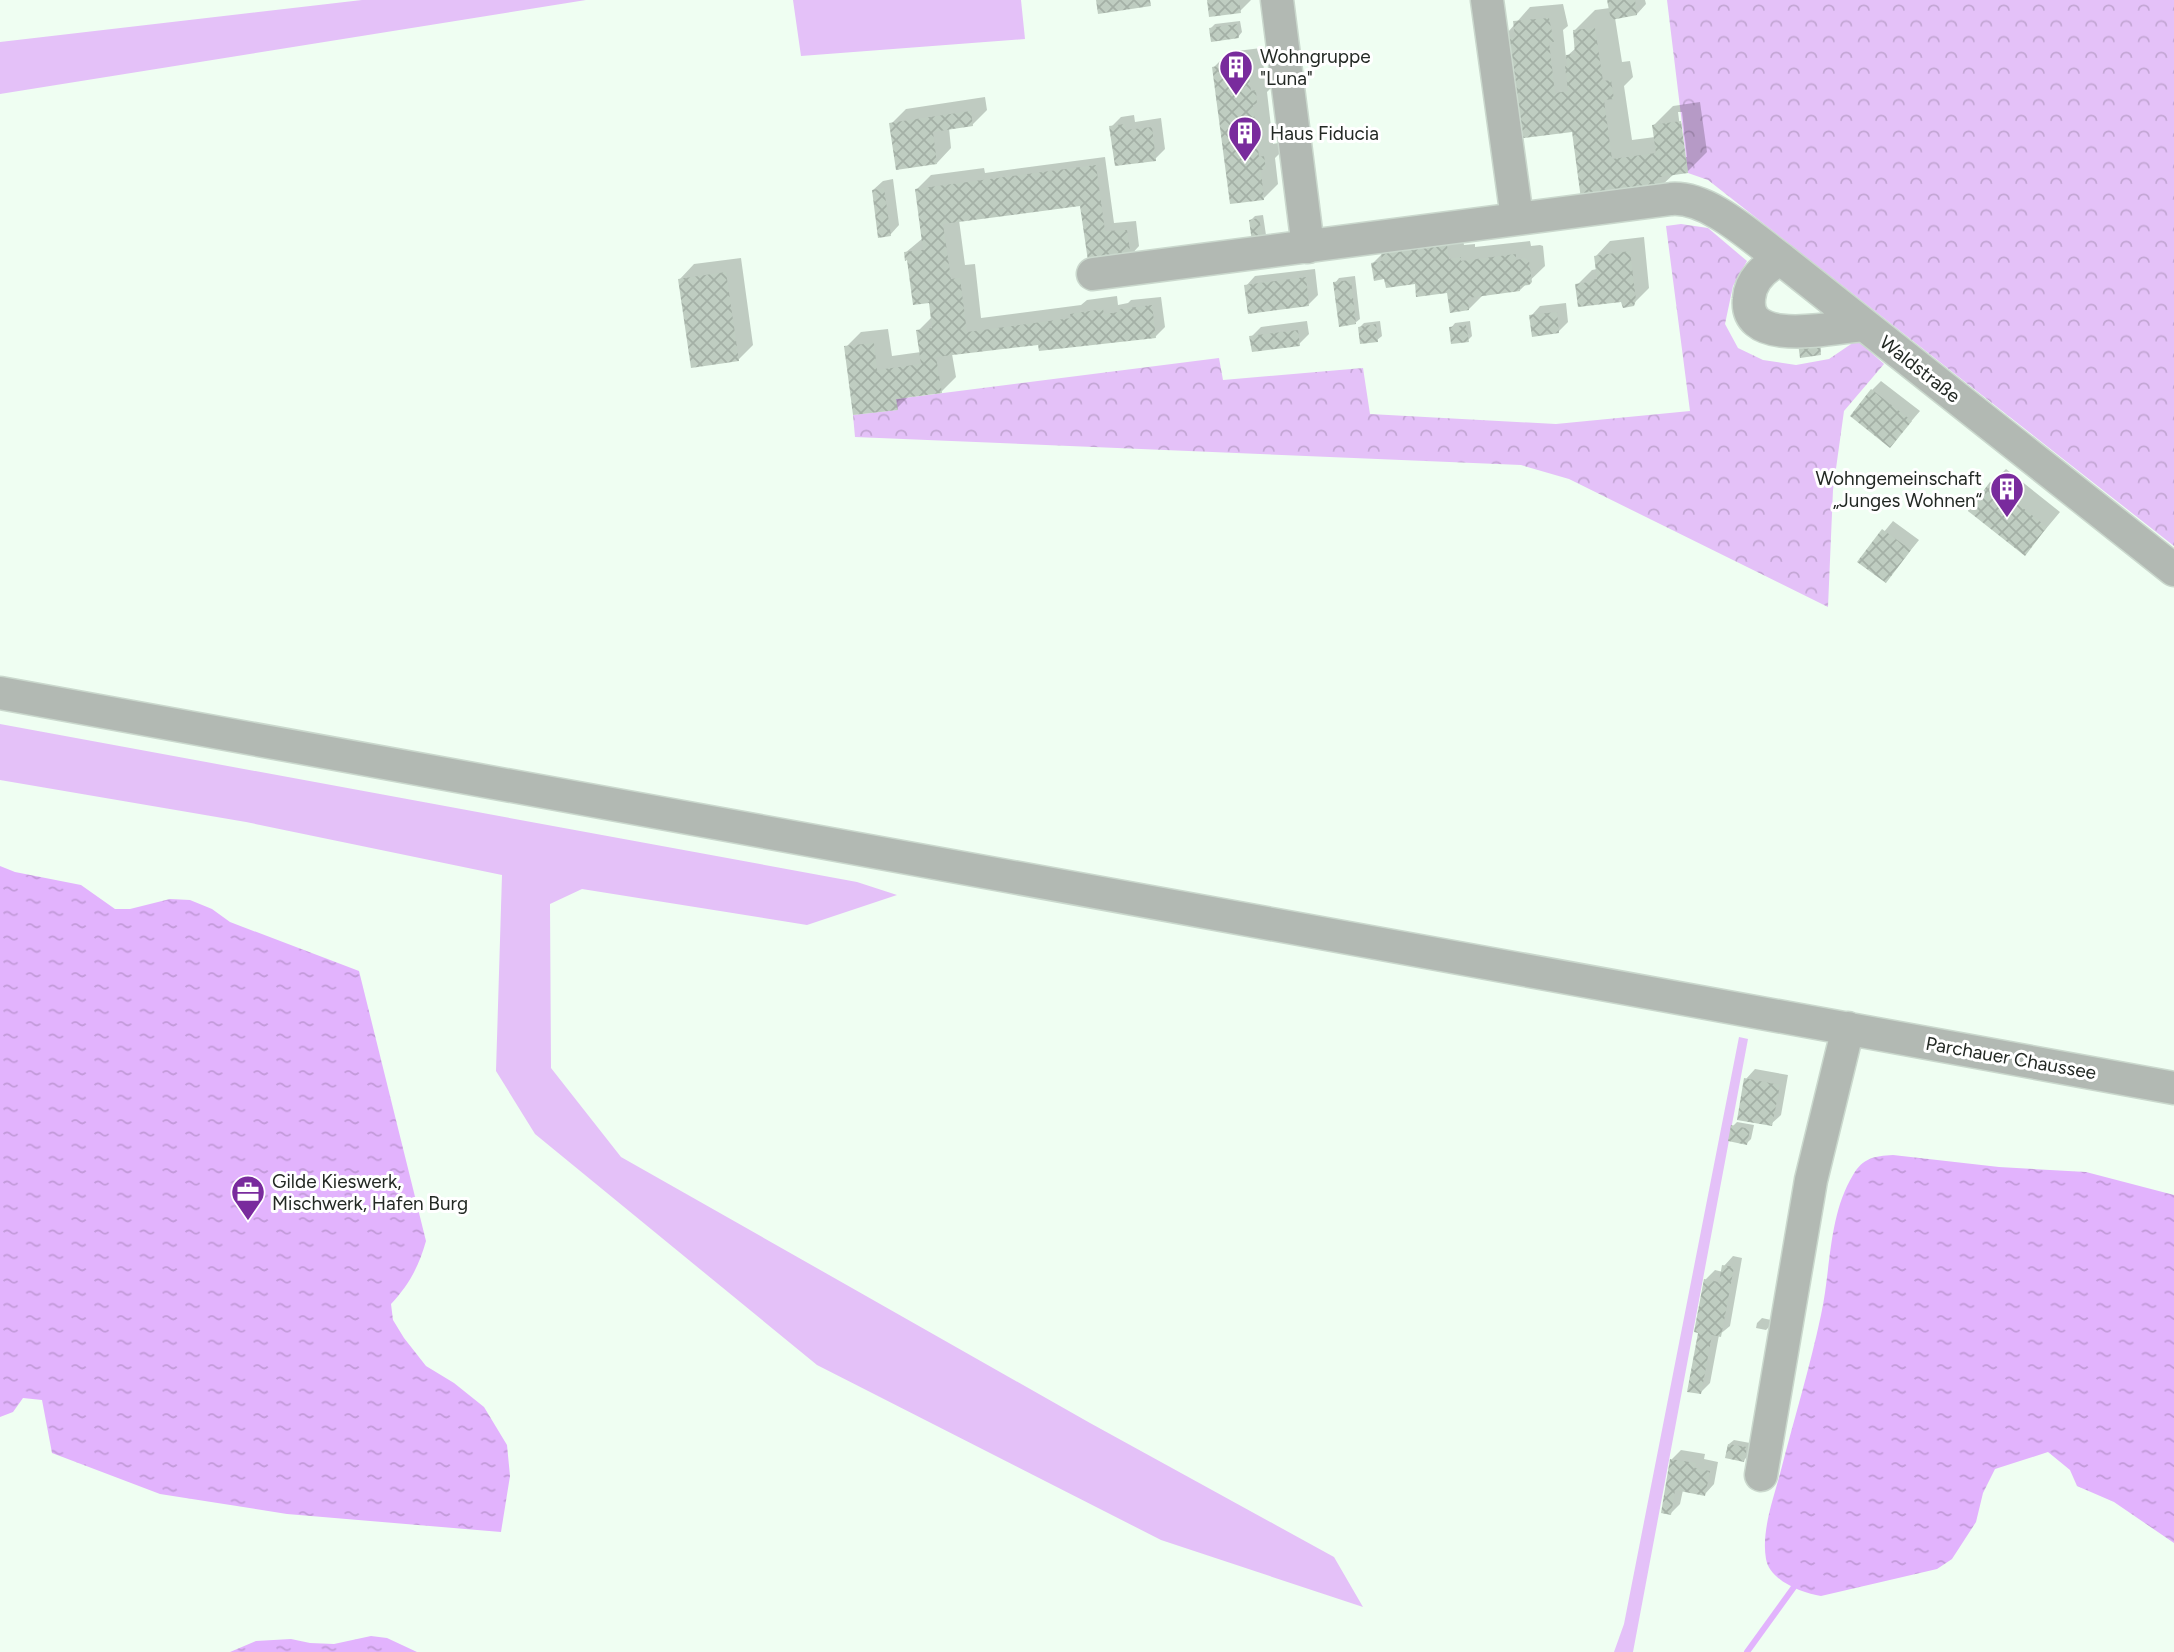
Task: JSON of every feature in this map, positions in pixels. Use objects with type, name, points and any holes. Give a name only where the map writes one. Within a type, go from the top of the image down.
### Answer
[{"type":"street","points":[[1277,0],[1308,247]]},
{"type":"street","points":[[1487,0],[1517,218]]},
{"type":"street","name":"Waldstraße","points":[[1093,274],[1653,201],[1676,199],[1701,204],[1781,258],[2174,570]]},
{"type":"street","points":[[1781,258],[1766,267],[1749,292],[1748,306],[1758,325],[1785,332],[1864,325]]},
{"type":"street","name":"Parchauer Chaussee","points":[[0,693],[2174,1088]]},
{"type":"street","points":[[1761,1475],[1811,1180],[1848,1028]]},
{"type":"green space","points":[[362,0],[586,0],[0,94],[0,42]]},
{"type":"green space","points":[[793,0],[1021,0],[1025,39],[801,56]]},
{"type":"green space","points":[[1667,0],[2174,0],[2174,546],[1708,180],[1688,173]]},
{"type":"green space","points":[[1681,224],[1708,228],[1747,261],[1733,286],[1725,324],[1738,348],[1763,360],[1796,365],[1829,359],[1857,340],[1884,364],[1844,411],[1833,490],[1828,607],[1569,479],[1521,465],[855,437],[853,415],[897,410],[896,399],[1219,358],[1223,380],[1363,368],[1370,414],[1556,424],[1690,411],[1666,226]]},
{"type":"green space","points":[[0,724],[857,882],[897,895],[807,925],[582,889],[550,904],[551,1068],[621,1157],[1090,1423],[1334,1557],[1363,1607],[1161,1540],[817,1365],[535,1134],[496,1071],[502,875],[246,822],[0,780]]},
{"type":"green space","points":[[1739,1037],[1748,1039],[1633,1652],[1614,1652],[1624,1624]]},
{"type":"water","points":[[0,866],[15,872],[81,885],[115,909],[130,909],[170,899],[190,900],[212,909],[230,922],[359,971],[426,1241],[413,1275],[391,1304],[393,1320],[426,1366],[454,1383],[484,1407],[507,1445],[510,1476],[501,1532],[287,1514],[160,1494],[52,1453],[42,1400],[23,1398],[13,1412],[0,1417]]},
{"type":"water","points":[[1893,1155],[1999,1167],[2086,1172],[2174,1195],[2174,1543],[2114,1502],[2077,1486],[2070,1470],[2048,1452],[1995,1469],[1983,1493],[1976,1522],[1952,1559],[1937,1569],[1821,1596],[1796,1589],[1774,1574],[1766,1559],[1765,1537],[1817,1334],[1839,1208],[1853,1175],[1865,1161]]},
{"type":"water","points":[[371,1636],[387,1638],[417,1652],[230,1652],[256,1641],[291,1639],[334,1644]]},
{"type":"building","points":[[1096,0],[1150,0],[1151,6],[1098,14]]},
{"type":"building","points":[[1207,0],[1239,0],[1241,13],[1209,17]]},
{"type":"building","points":[[1607,0],[1635,0],[1637,15],[1611,20]]},
{"type":"building","points":[[1549,18],[1554,42],[1549,42],[1555,93],[1568,91],[1565,66],[1566,55],[1575,54],[1573,30],[1595,28],[1603,81],[1611,80],[1614,99],[1604,100],[1612,159],[1656,153],[1652,125],[1681,121],[1688,173],[1660,177],[1661,189],[1581,199],[1572,132],[1516,139],[1500,39],[1515,37],[1513,21]]},
{"type":"building","points":[[1237,24],[1239,38],[1211,42],[1209,28]]},
{"type":"building","points":[[1247,62],[1251,91],[1256,90],[1257,104],[1253,105],[1259,157],[1264,156],[1266,169],[1261,170],[1264,200],[1230,204],[1212,67]]},
{"type":"building","points":[[971,111],[973,126],[933,132],[937,164],[896,170],[889,123]]},
{"type":"building","points":[[1125,124],[1126,130],[1152,127],[1156,161],[1115,166],[1109,126]]},
{"type":"building","points":[[1096,165],[1105,231],[1127,230],[1131,258],[1088,261],[1080,206],[943,224],[951,279],[960,278],[967,332],[1071,318],[1070,314],[1103,309],[1104,314],[1152,305],[1156,338],[1039,351],[1038,345],[936,357],[942,393],[896,399],[898,410],[853,415],[844,346],[874,343],[877,370],[921,364],[916,330],[932,328],[929,303],[913,305],[907,260],[905,261],[904,252],[923,250],[915,189]]},
{"type":"building","points":[[884,188],[891,236],[878,238],[872,190]]},
{"type":"building","points":[[1259,218],[1263,240],[1252,242],[1249,220]]},
{"type":"building","points":[[1447,245],[1449,259],[1461,257],[1461,261],[1516,254],[1516,260],[1525,258],[1529,261],[1532,282],[1520,286],[1520,291],[1468,298],[1469,310],[1450,313],[1447,293],[1416,297],[1415,284],[1386,288],[1384,279],[1374,281],[1371,263],[1382,261],[1381,253]]},
{"type":"building","points":[[1630,251],[1636,300],[1634,306],[1623,308],[1621,302],[1578,307],[1575,284],[1597,279],[1594,256]]},
{"type":"building","points":[[726,272],[739,361],[691,368],[678,279]]},
{"type":"building","points":[[1306,277],[1309,306],[1248,314],[1244,285]]},
{"type":"building","points":[[1351,280],[1356,324],[1339,327],[1333,282]]},
{"type":"building","points":[[1557,312],[1559,333],[1532,337],[1529,315]]},
{"type":"building","points":[[1376,324],[1378,342],[1360,344],[1358,327]]},
{"type":"building","points":[[1466,325],[1469,342],[1451,344],[1449,327]]},
{"type":"building","points":[[1298,330],[1300,346],[1252,352],[1249,336]]},
{"type":"building","points":[[1820,340],[1821,355],[1800,358],[1798,343]]},
{"type":"building","points":[[1871,389],[1912,421],[1890,448],[1850,416]]},
{"type":"building","name":"Wohngemeinschaft „Junges Wohnen“","points":[[1990,482],[2047,527],[2025,556],[1968,511]]},
{"type":"building","points":[[1882,529],[1911,550],[1886,583],[1857,562]]},
{"type":"building","points":[[1744,1078],[1780,1085],[1772,1126],[1737,1120]]},
{"type":"building","points":[[1731,1125],[1750,1129],[1747,1145],[1728,1141]]},
{"type":"building","points":[[1722,1265],[1734,1267],[1721,1337],[1712,1335],[1701,1394],[1687,1392],[1698,1333],[1694,1332],[1704,1279],[1719,1282]]},
{"type":"building","points":[[1728,1444],[1747,1447],[1744,1462],[1725,1458]]},
{"type":"building","points":[[1670,1459],[1696,1463],[1695,1468],[1710,1471],[1705,1496],[1675,1490],[1671,1515],[1661,1513]]},
{"type":"waterway","points":[[1747,1652],[1794,1587]]},
{"type":"place","name":"Wohngruppe \"Luna\"","points":[[1236,97]]},
{"type":"place","name":"Haus Fiducia","points":[[1245,163]]},
{"type":"place","name":"Wohngemeinschaft „Junges Wohnen“","points":[[2007,519]]},
{"type":"place","name":"Gilde Kieswerk, Mischwerk, Hafen Burg","points":[[248,1222]]}]
